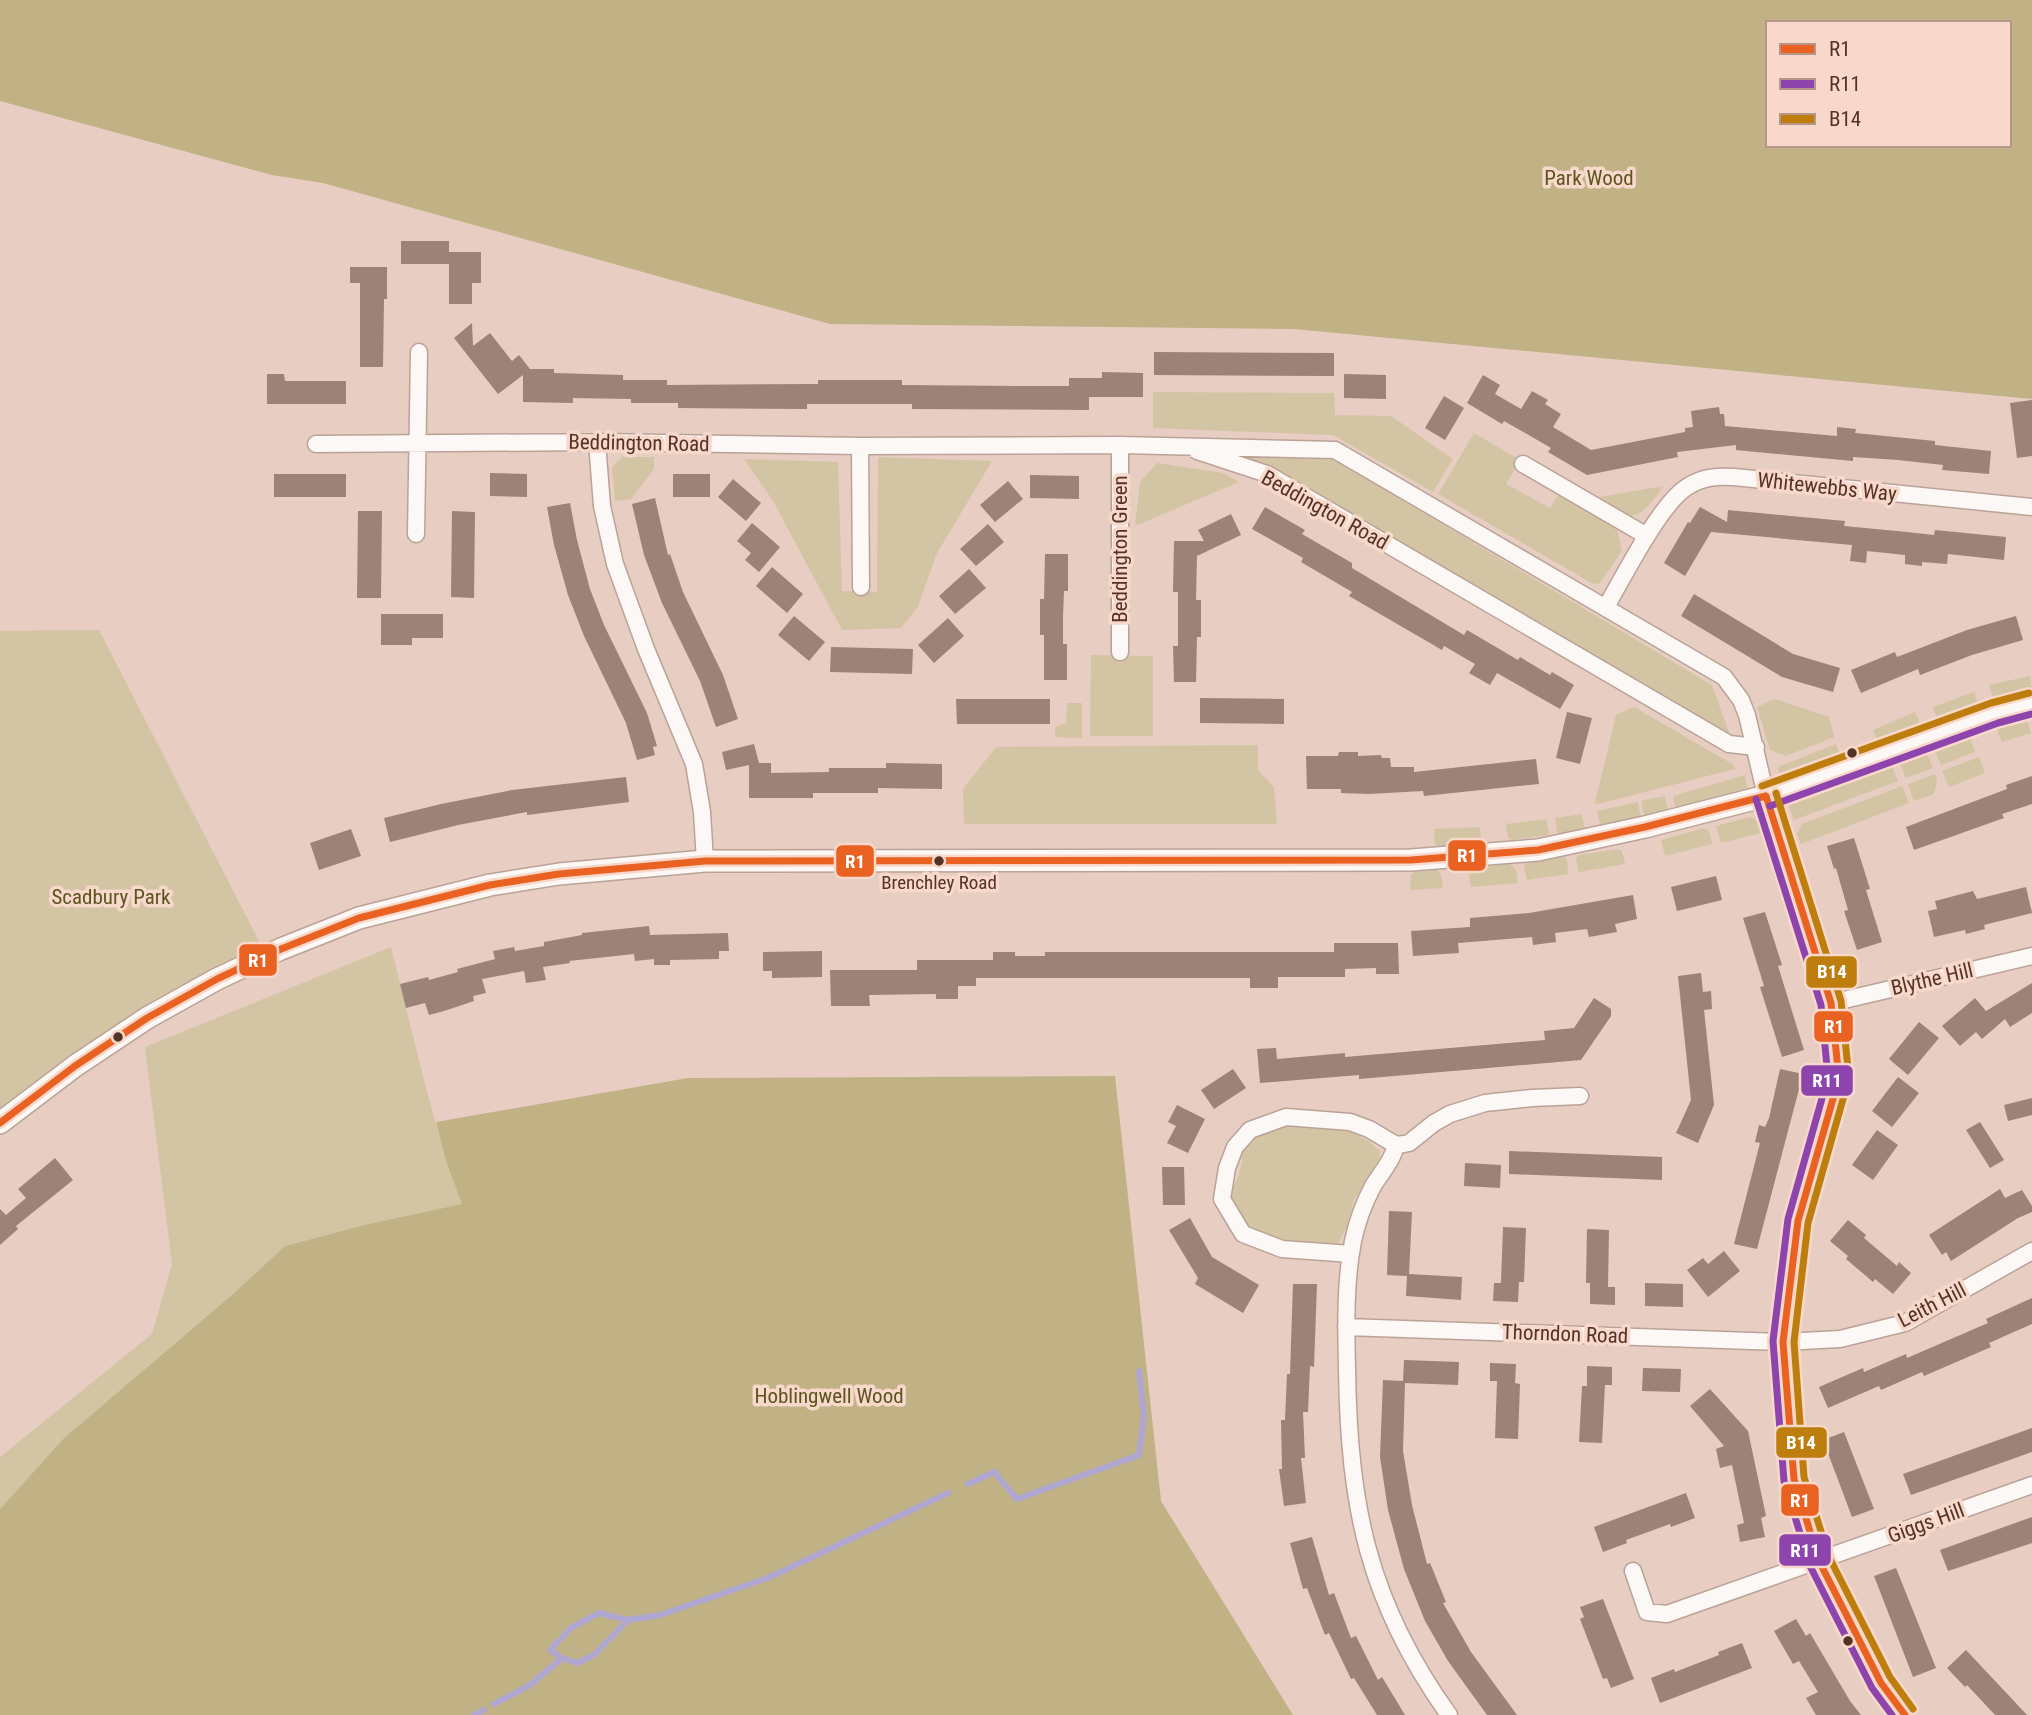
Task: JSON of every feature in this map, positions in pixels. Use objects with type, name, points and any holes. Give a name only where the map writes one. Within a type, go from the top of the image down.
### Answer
[{"type":"street","points":[[416,534],[419,352]]},
{"type":"street","points":[[597,442],[601,506],[615,564],[646,649],[694,764],[702,812],[705,861]]},
{"type":"street","name":"Beddington Road","points":[[316,444],[597,442],[860,446],[1120,445],[1335,450],[1724,677],[1741,700],[1756,747],[1766,796],[1831,1003],[1839,1078],[1798,1222],[1783,1342],[1794,1479],[1819,1562],[1881,1683],[1905,1715]]},
{"type":"street","name":"Beddington Green","points":[[1120,445],[1120,652]]},
{"type":"street","points":[[860,446],[861,587]]},
{"type":"street","name":"Beddington Road","points":[[1182,446],[1267,474],[1729,744],[1756,747]]},
{"type":"street","points":[[1522,464],[1647,536]]},
{"type":"street","name":"Whitewebbs Way","points":[[1606,607],[1647,536],[1673,499],[1698,481],[1721,476],[2032,507]]},
{"type":"street","points":[[0,1123],[75,1066],[146,1018],[228,974],[281,949],[359,918],[490,885],[559,874],[705,861],[1411,860],[1538,850],[1600,838],[1766,796],[1996,713],[2032,703]]},
{"type":"street","name":"Blythe Hill","points":[[1831,1003],[2032,956]]},
{"type":"street","points":[[1351,1254],[1282,1249],[1244,1234],[1222,1199],[1227,1168],[1235,1147],[1250,1130],[1286,1117],[1350,1122],[1396,1144],[1409,1143],[1450,1114],[1485,1103],[1580,1096]]},
{"type":"street","points":[[1396,1144],[1393,1155],[1367,1198],[1351,1254],[1346,1327],[1350,1455],[1366,1549],[1386,1606],[1422,1675],[1449,1715]]},
{"type":"street","name":"Leith Hill","points":[[1783,1342],[1840,1339],[1905,1323],[2032,1251]]},
{"type":"street","name":"Thorndon Road","points":[[1346,1327],[1783,1342]]},
{"type":"street","name":"Giggs Hill","points":[[1633,1572],[1647,1612],[1667,1614],[2032,1485]]},
{"type":"green space","name":"Park Wood","points":[[0,0],[2032,0],[2032,399],[1294,329],[830,324],[323,183],[272,175],[0,101]]},
{"type":"green space","points":[[1153,392],[1334,393],[1335,415],[1391,416],[1453,459],[1433,492],[1333,435],[1153,428]]},
{"type":"green space","points":[[1474,433],[1520,460],[1506,484],[1550,508],[1559,494],[1617,529],[1622,551],[1600,583],[1593,584],[1438,494]]},
{"type":"green space","points":[[1239,454],[1332,458],[1712,685],[1730,735]]},
{"type":"green space","points":[[622,457],[654,457],[654,469],[631,499],[615,501],[612,467]]},
{"type":"green space","points":[[878,457],[992,461],[936,555],[918,607],[901,628],[842,630],[773,501],[744,459],[838,462],[842,591],[877,592]]},
{"type":"green space","points":[[1157,463],[1223,473],[1239,482],[1135,526],[1140,482]]},
{"type":"green space","points":[[1664,486],[1645,509],[1636,515],[1630,516],[1599,497]]},
{"type":"green space","name":"Scadbury Park","points":[[99,630],[262,947],[156,999],[64,1059],[0,1110],[0,631]]},
{"type":"green space","points":[[1091,655],[1153,656],[1153,736],[1090,736]]},
{"type":"green space","points":[[2030,676],[2032,692],[1998,702],[1994,700],[1989,685]]},
{"type":"green space","points":[[1974,692],[1980,708],[1939,723],[1933,707]]},
{"type":"green space","points":[[1775,699],[1829,717],[1834,737],[1786,756],[1770,750],[1757,707]]},
{"type":"green space","points":[[1067,703],[1082,703],[1082,738],[1055,737],[1055,727],[1066,723]]},
{"type":"green space","points":[[1634,707],[1734,765],[1735,769],[1595,803],[1616,715]]},
{"type":"green space","points":[[1915,712],[1922,729],[1880,746],[1873,730]]},
{"type":"green space","points":[[2026,717],[2031,733],[2002,742],[1997,729],[1999,725]]},
{"type":"green space","points":[[1969,735],[1975,752],[1941,765],[1934,748]]},
{"type":"green space","points":[[1836,744],[1841,760],[1781,781],[1778,767]]},
{"type":"green space","points":[[1258,745],[1258,770],[1274,787],[1277,824],[964,824],[963,789],[996,747]]},
{"type":"green space","points":[[1926,751],[1933,768],[1906,778],[1899,761]]},
{"type":"green space","points":[[1979,757],[1985,773],[1949,787],[1942,771]]},
{"type":"green space","points":[[1891,763],[1898,781],[1794,820],[1788,803]]},
{"type":"green space","points":[[1935,774],[1937,780],[1934,794],[1914,801],[1908,784]]},
{"type":"green space","points":[[1745,775],[1748,791],[1676,810],[1673,796]]},
{"type":"green space","points":[[1902,786],[1909,803],[1801,844],[1797,834],[1802,824]]},
{"type":"green space","points":[[1665,796],[1668,811],[1645,819],[1641,801]]},
{"type":"green space","points":[[1638,802],[1641,819],[1604,828],[1600,825],[1597,811]]},
{"type":"green space","points":[[1582,814],[1585,829],[1583,831],[1560,834],[1557,832],[1555,818]]},
{"type":"green space","points":[[1750,817],[1758,821],[1761,833],[1721,843],[1716,826]]},
{"type":"green space","points":[[1546,819],[1548,835],[1512,840],[1508,838],[1506,824]]},
{"type":"green space","points":[[1480,827],[1481,842],[1477,844],[1435,844],[1434,829]]},
{"type":"green space","points":[[1704,828],[1709,831],[1712,844],[1665,856],[1661,840]]},
{"type":"green space","points":[[1618,849],[1622,851],[1625,864],[1579,872],[1576,859],[1578,855]]},
{"type":"green space","points":[[1563,857],[1567,860],[1568,874],[1527,880],[1524,867],[1526,863]]},
{"type":"green space","points":[[1509,864],[1516,869],[1518,883],[1471,887],[1469,873],[1473,868]]},
{"type":"green space","points":[[1437,870],[1441,875],[1443,888],[1410,890],[1411,875],[1415,872]]},
{"type":"green space","points":[[391,947],[432,1109],[462,1204],[368,1224],[285,1246],[233,1294],[64,1438],[0,1509],[0,1457],[152,1334],[172,1264],[145,1047]]},
{"type":"green space","name":"Hoblingwell Wood","points":[[1115,1076],[1161,1501],[1293,1715],[0,1715],[0,1509],[64,1438],[233,1294],[285,1246],[368,1224],[462,1204],[447,1164],[436,1122],[688,1078]]},
{"type":"green space","points":[[1322,1122],[1361,1137],[1380,1152],[1378,1161],[1354,1200],[1347,1226],[1339,1242],[1329,1247],[1276,1239],[1249,1231],[1234,1212],[1229,1192],[1238,1178],[1242,1162],[1241,1149],[1247,1141],[1264,1130],[1289,1123]]},
{"type":"building","points":[[401,241],[449,241],[449,264],[401,264]]},
{"type":"building","points":[[449,252],[481,252],[481,283],[472,283],[472,304],[449,304]]},
{"type":"building","points":[[350,267],[387,267],[383,367],[360,367],[360,283],[350,283]]},
{"type":"building","points":[[472,323],[473,346],[490,333],[512,361],[519,355],[530,369],[554,369],[554,373],[623,375],[623,380],[667,380],[667,385],[818,384],[818,380],[902,380],[902,385],[1069,386],[1069,378],[1102,378],[1102,372],[1143,373],[1143,397],[1089,397],[1089,410],[912,409],[912,404],[807,404],[807,409],[678,408],[678,403],[631,403],[631,399],[573,398],[573,403],[523,402],[523,375],[498,394],[454,338]]},
{"type":"building","points":[[1154,352],[1334,353],[1334,376],[1154,375]]},
{"type":"building","points":[[267,374],[284,374],[285,381],[346,381],[346,404],[267,404]]},
{"type":"building","points":[[1344,374],[1386,375],[1386,399],[1344,398]]},
{"type":"building","points":[[1483,375],[1500,385],[1495,394],[1521,409],[1532,391],[1548,400],[1545,404],[1561,414],[1553,427],[1591,450],[1685,432],[1685,428],[1693,427],[1691,411],[1719,407],[1720,414],[1724,414],[1725,426],[1837,436],[1837,427],[1856,429],[1855,433],[1935,441],[1935,445],[1991,451],[1989,474],[1942,470],[1943,465],[1898,460],[1853,457],[1853,461],[1736,450],[1736,445],[1677,452],[1678,457],[1587,475],[1548,452],[1551,448],[1467,403]]},
{"type":"building","points":[[1444,396],[1464,408],[1445,440],[1425,428]]},
{"type":"building","points":[[2032,400],[2032,456],[2017,458],[2010,403]]},
{"type":"building","points":[[490,473],[527,474],[527,497],[490,496]]},
{"type":"building","points":[[274,474],[346,474],[346,497],[274,497]]},
{"type":"building","points":[[673,474],[710,474],[710,497],[673,497]]},
{"type":"building","points":[[1030,475],[1079,476],[1079,499],[1030,498]]},
{"type":"building","points":[[733,479],[761,503],[746,521],[718,497]]},
{"type":"building","points":[[1008,481],[1023,499],[995,522],[980,505]]},
{"type":"building","points":[[655,498],[668,555],[670,554],[683,592],[723,675],[738,719],[716,727],[700,681],[662,603],[644,555],[632,504]]},
{"type":"building","points":[[570,503],[590,589],[604,625],[647,713],[657,746],[653,747],[655,755],[637,760],[626,723],[584,636],[568,595],[547,507]]},
{"type":"building","points":[[1265,507],[1305,530],[1302,534],[1352,563],[1352,568],[1464,635],[1467,630],[1518,660],[1520,657],[1550,675],[1552,672],[1574,685],[1560,709],[1497,673],[1490,685],[1469,673],[1475,664],[1444,646],[1442,650],[1349,596],[1352,592],[1301,562],[1303,558],[1252,529]]},
{"type":"building","points":[[1700,507],[1727,522],[1728,510],[1845,521],[1844,526],[1934,535],[1935,530],[2006,537],[2004,560],[1948,554],[1947,564],[1922,562],[1922,566],[1905,564],[1905,555],[1867,551],[1866,563],[1850,561],[1852,545],[1711,532],[1685,576],[1664,563]]},
{"type":"building","points":[[358,511],[382,511],[381,598],[357,598]]},
{"type":"building","points":[[452,511],[475,512],[474,598],[451,597]]},
{"type":"building","points":[[1231,514],[1241,535],[1197,556],[1196,600],[1201,600],[1201,637],[1197,637],[1196,682],[1174,682],[1173,646],[1178,646],[1178,592],[1173,592],[1174,541],[1204,541],[1198,530]]},
{"type":"building","points":[[752,523],[780,547],[759,572],[745,560],[751,553],[737,541]]},
{"type":"building","points":[[988,524],[1004,542],[976,566],[960,549]]},
{"type":"building","points":[[1045,554],[1068,554],[1068,591],[1064,591],[1063,617],[1063,644],[1067,644],[1067,680],[1044,680],[1044,635],[1040,635],[1040,599],[1044,599]]},
{"type":"building","points":[[772,567],[803,594],[787,613],[756,586]]},
{"type":"building","points":[[969,569],[986,588],[955,614],[939,596]]},
{"type":"building","points":[[1694,594],[1793,654],[1840,668],[1833,692],[1782,677],[1681,616]]},
{"type":"building","points":[[381,614],[443,614],[443,638],[412,638],[412,645],[381,645]]},
{"type":"building","points":[[794,616],[825,642],[809,661],[778,635]]},
{"type":"building","points":[[2016,616],[2023,640],[1972,655],[1920,675],[1918,669],[1861,693],[1851,670],[1895,652],[1897,657],[1967,630]]},
{"type":"building","points":[[948,618],[964,636],[934,663],[918,645]]},
{"type":"building","points":[[831,647],[913,649],[912,674],[830,672]]},
{"type":"building","points":[[1200,698],[1284,699],[1284,724],[1200,723]]},
{"type":"building","points":[[956,699],[1050,699],[1050,724],[957,724]]},
{"type":"building","points":[[1567,712],[1592,718],[1580,764],[1556,758]]},
{"type":"building","points":[[754,744],[759,763],[771,763],[771,773],[829,772],[829,768],[886,768],[886,763],[942,764],[942,789],[878,788],[878,793],[813,793],[813,798],[749,798],[749,765],[726,770],[722,752]]},
{"type":"building","points":[[1339,752],[1358,752],[1358,756],[1381,755],[1382,758],[1390,758],[1391,767],[1414,767],[1414,772],[1536,759],[1539,784],[1424,796],[1423,791],[1369,794],[1341,793],[1341,789],[1307,789],[1306,756],[1338,756]]},
{"type":"building","points":[[2032,776],[2032,804],[2002,814],[2004,818],[1914,850],[1906,827],[2007,789],[2006,785]]},
{"type":"building","points":[[626,777],[629,802],[527,815],[527,812],[390,842],[384,818],[512,790]]},
{"type":"building","points":[[351,829],[361,856],[319,870],[310,843]]},
{"type":"building","points":[[1854,838],[1870,889],[1866,890],[1882,942],[1857,950],[1844,911],[1848,910],[1836,868],[1834,869],[1827,846]]},
{"type":"building","points":[[1716,876],[1722,900],[1677,911],[1671,887]]},
{"type":"building","points":[[2026,887],[2032,913],[1984,925],[1985,929],[1966,934],[1965,930],[1934,937],[1928,911],[1937,909],[1935,901],[1973,891],[1977,899]]},
{"type":"building","points":[[1633,895],[1637,919],[1615,924],[1617,932],[1589,937],[1587,929],[1555,933],[1556,942],[1533,945],[1532,937],[1458,943],[1459,953],[1413,956],[1411,931],[1470,927],[1470,918],[1529,913]]},
{"type":"building","points":[[1765,912],[1782,965],[1778,966],[1804,1050],[1782,1057],[1760,987],[1764,986],[1743,918]]},
{"type":"building","points":[[649,926],[650,935],[728,933],[729,951],[719,951],[719,959],[670,960],[670,965],[654,965],[654,959],[635,961],[634,954],[569,961],[570,963],[543,967],[546,980],[526,983],[524,971],[482,979],[486,993],[473,996],[474,1001],[444,1011],[429,1015],[425,1003],[406,1008],[400,984],[428,977],[429,980],[495,959],[493,951],[514,947],[515,951],[544,946],[544,942],[582,933]]},
{"type":"building","points":[[1334,943],[1398,943],[1399,974],[1376,974],[1376,968],[1345,969],[1345,977],[1278,977],[1278,988],[1250,988],[1250,978],[976,978],[976,986],[958,986],[958,999],[936,999],[936,994],[869,995],[870,1006],[831,1006],[830,970],[917,970],[917,960],[993,960],[993,952],[1015,952],[1015,956],[1045,956],[1045,952],[1334,952]]},
{"type":"building","points":[[822,951],[822,977],[772,978],[772,971],[763,971],[763,952]]},
{"type":"building","points":[[1701,973],[1703,992],[1711,991],[1712,1009],[1704,1010],[1714,1105],[1698,1143],[1676,1133],[1691,1100],[1678,976]]},
{"type":"building","points":[[2032,983],[2032,1013],[2010,1027],[2005,1019],[1982,1039],[1976,1032],[1960,1046],[1942,1026],[1975,998],[1986,1011]]},
{"type":"building","points":[[1594,998],[1611,1009],[1611,1016],[1581,1060],[1359,1079],[1359,1075],[1260,1083],[1257,1049],[1276,1048],[1277,1059],[1345,1053],[1345,1057],[1545,1040],[1544,1031],[1574,1028]]},
{"type":"building","points":[[1919,1022],[1939,1038],[1908,1075],[1889,1059]]},
{"type":"building","points":[[1233,1069],[1246,1088],[1214,1109],[1201,1090]]},
{"type":"building","points":[[1780,1069],[1803,1074],[1757,1249],[1734,1244],[1760,1143],[1755,1142],[1759,1125],[1765,1127],[1769,1118]]},
{"type":"building","points":[[1898,1077],[1919,1093],[1892,1127],[1872,1111]]},
{"type":"building","points":[[2032,1098],[2032,1115],[2008,1121],[2004,1105]]},
{"type":"building","points":[[1177,1105],[1205,1119],[1188,1153],[1167,1143],[1176,1126],[1168,1122]]},
{"type":"building","points":[[1980,1122],[2004,1160],[1990,1168],[1966,1130]]},
{"type":"building","points":[[1877,1130],[1898,1145],[1873,1180],[1852,1165]]},
{"type":"building","points":[[1509,1151],[1662,1157],[1662,1180],[1509,1174]]},
{"type":"building","points":[[55,1158],[73,1180],[16,1226],[18,1229],[0,1245],[0,1209],[6,1215],[26,1198],[18,1189]]},
{"type":"building","points":[[1465,1163],[1501,1165],[1500,1188],[1464,1186]]},
{"type":"building","points":[[1162,1167],[1184,1167],[1185,1205],[1163,1205]]},
{"type":"building","points":[[2000,1189],[2005,1198],[2022,1190],[2032,1206],[2032,1212],[2018,1218],[1951,1261],[1946,1252],[1942,1255],[1929,1235]]},
{"type":"building","points":[[1389,1211],[1412,1212],[1409,1274],[1462,1277],[1461,1300],[1406,1296],[1407,1276],[1387,1275]]},
{"type":"building","points":[[1190,1218],[1212,1257],[1259,1285],[1243,1313],[1195,1284],[1198,1278],[1169,1230]]},
{"type":"building","points":[[1848,1220],[1866,1235],[1864,1238],[1897,1266],[1899,1262],[1911,1273],[1893,1294],[1875,1279],[1873,1282],[1830,1241]]},
{"type":"building","points":[[1503,1227],[1526,1228],[1524,1282],[1519,1282],[1518,1302],[1493,1301],[1494,1283],[1501,1283]]},
{"type":"building","points":[[1587,1229],[1609,1230],[1608,1287],[1615,1287],[1615,1305],[1590,1304],[1590,1283],[1586,1283]]},
{"type":"building","points":[[1724,1251],[1740,1271],[1708,1297],[1687,1270],[1703,1258],[1708,1264]]},
{"type":"building","points":[[1645,1283],[1683,1284],[1683,1307],[1645,1306]]},
{"type":"building","points":[[1293,1284],[1317,1284],[1314,1367],[1310,1366],[1308,1412],[1303,1412],[1305,1458],[1301,1458],[1306,1503],[1284,1506],[1279,1469],[1282,1469],[1281,1420],[1285,1420],[1287,1374],[1290,1374]]},
{"type":"building","points":[[2032,1298],[2032,1324],[1989,1343],[1991,1347],[1924,1376],[1922,1372],[1881,1390],[1879,1386],[1828,1408],[1819,1387],[1863,1368],[1864,1372],[1906,1354],[1907,1358],[1988,1323],[1986,1319]]},
{"type":"building","points":[[1404,1360],[1459,1362],[1458,1385],[1405,1383],[1403,1451],[1412,1505],[1427,1564],[1430,1563],[1446,1602],[1443,1603],[1471,1652],[1517,1715],[1487,1715],[1448,1661],[1425,1621],[1404,1569],[1388,1510],[1380,1457],[1383,1380],[1403,1381]]},
{"type":"building","points":[[1490,1363],[1516,1364],[1515,1383],[1520,1384],[1518,1439],[1495,1438],[1497,1381],[1490,1381]]},
{"type":"building","points":[[1587,1366],[1612,1367],[1612,1385],[1605,1385],[1602,1443],[1579,1442],[1582,1386],[1587,1386]]},
{"type":"building","points":[[1643,1368],[1681,1369],[1680,1392],[1642,1391]]},
{"type":"building","points":[[1710,1389],[1748,1431],[1766,1516],[1761,1518],[1765,1537],[1740,1542],[1737,1525],[1744,1523],[1732,1465],[1720,1468],[1716,1449],[1724,1446],[1690,1406]]},
{"type":"building","points":[[2032,1428],[2032,1452],[1911,1495],[1903,1474]]},
{"type":"building","points":[[1844,1432],[1874,1509],[1852,1517],[1823,1440]]},
{"type":"building","points":[[1686,1493],[1695,1518],[1626,1540],[1627,1543],[1603,1552],[1594,1527]]},
{"type":"building","points":[[2032,1517],[2032,1543],[1948,1571],[1940,1550]]},
{"type":"building","points":[[1312,1537],[1329,1595],[1334,1593],[1351,1638],[1356,1636],[1378,1680],[1382,1677],[1405,1715],[1377,1715],[1354,1678],[1351,1679],[1329,1633],[1325,1635],[1307,1588],[1303,1589],[1290,1543]]},
{"type":"building","points":[[1896,1568],[1936,1668],[1913,1677],[1874,1576]]},
{"type":"building","points":[[1603,1599],[1634,1679],[1611,1688],[1607,1678],[1603,1679],[1580,1619],[1584,1617],[1580,1607]]},
{"type":"building","points":[[1796,1619],[1806,1636],[1810,1633],[1861,1715],[1816,1715],[1806,1698],[1818,1692],[1799,1661],[1793,1664],[1774,1631]]},
{"type":"building","points":[[1742,1643],[1752,1668],[1660,1703],[1651,1678],[1674,1669],[1675,1672]]},
{"type":"building","points":[[1966,1650],[2027,1715],[1995,1715],[1947,1668]]},
{"type":"waterway","points":[[968,1484],[994,1472],[1017,1499],[1139,1455],[1144,1416],[1139,1371]]},
{"type":"waterway","points":[[628,1620],[594,1655],[577,1663],[550,1650],[571,1628],[599,1613],[628,1620],[660,1615],[770,1577],[948,1493]]},
{"type":"waterway","points":[[494,1704],[530,1685],[562,1658]]},
{"type":"waterway","points":[[474,1715],[484,1710]]},
{"type":"transit line","name":"B14","points":[[1762,786],[1991,703],[2029,693]]},
{"type":"transit line","name":"R11","points":[[1770,806],[1998,723],[2032,714]]},
{"type":"transit line","name":"B14","points":[[1776,793],[1841,1001],[1849,1078],[1808,1223],[1794,1342],[1804,1477],[1829,1557],[1890,1677],[1913,1709]]},
{"type":"transit line","name":"R1","points":[[1766,796],[1831,1003],[1839,1078],[1798,1221],[1783,1342],[1794,1479],[1819,1561],[1881,1683],[1905,1715]]},
{"type":"transit line","name":"R1","points":[[0,1123],[75,1066],[147,1018],[217,979],[281,949],[359,918],[490,885],[559,874],[705,861],[1411,860],[1538,850],[1645,827],[1766,796]]},
{"type":"transit line","name":"R11","points":[[1756,799],[1821,1005],[1828,1077],[1788,1219],[1773,1341],[1784,1481],[1810,1566],[1872,1688],[1892,1715]]},
{"type":"place","name":"Brenchley Road","points":[[939,861]]}]
